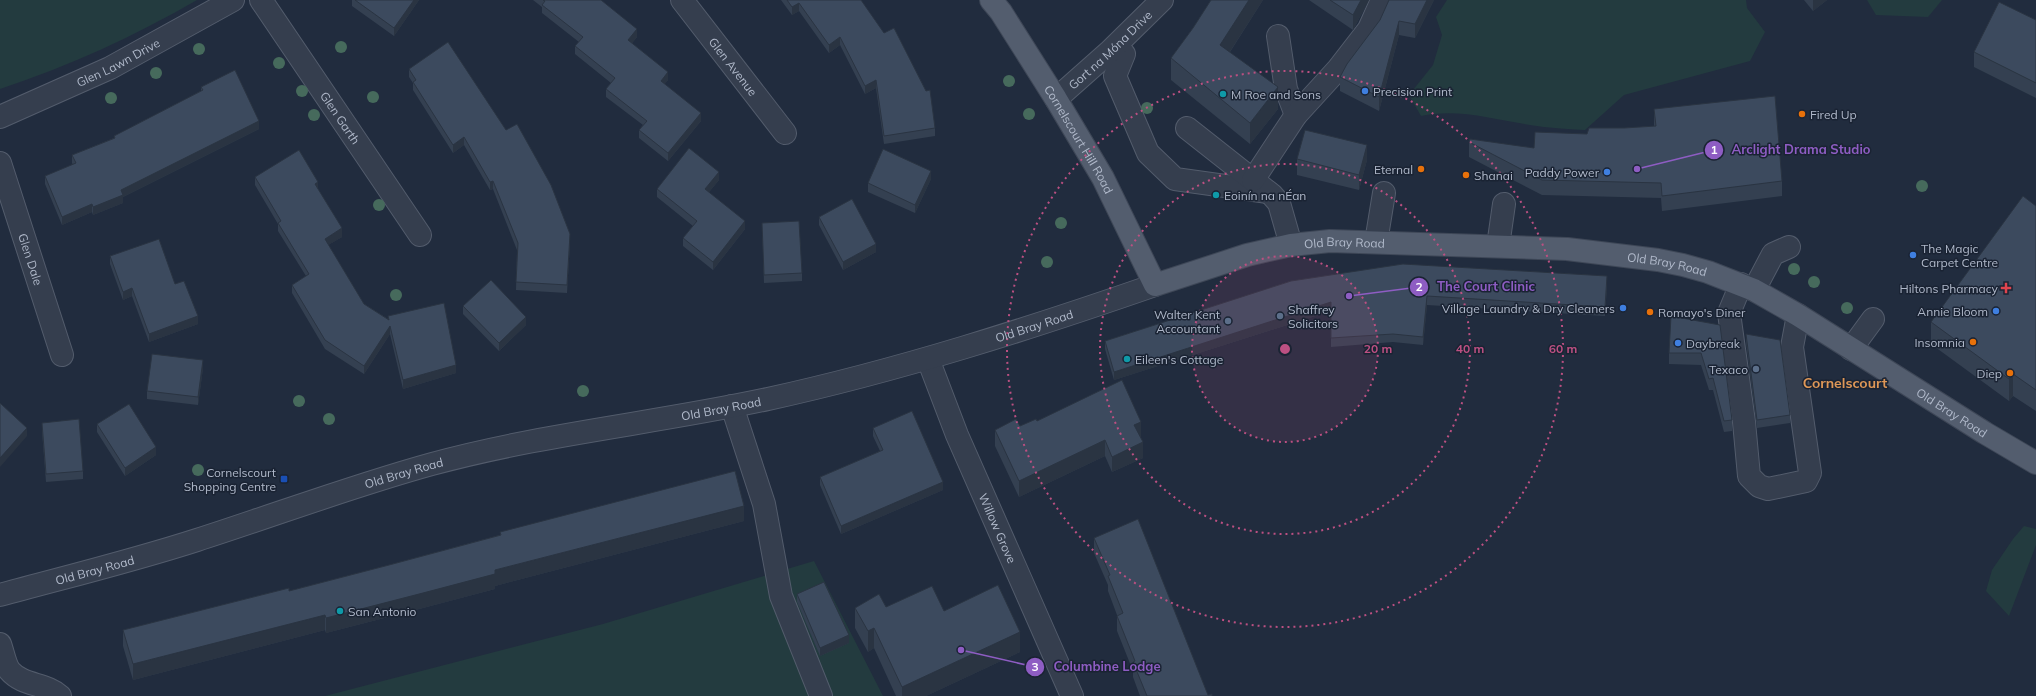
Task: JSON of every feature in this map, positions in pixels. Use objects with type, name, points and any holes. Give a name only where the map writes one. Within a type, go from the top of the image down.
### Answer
[{"type":"main road","name":"Cornelscourt Hill Road","points":[[991,0],[1001,12],[1056,99],[1103,178],[1155,286]]},
{"type":"main road","name":"Old Bray Road","points":[[1155,286],[1247,255],[1291,245],[1330,241],[1567,249],[1658,260],[1696,268],[1747,287],[1798,315],[1985,433],[2036,463]]},
{"type":"street","name":"Glen Lawn Drive","points":[[0,117],[110,68],[233,0]]},
{"type":"street","name":"Glen Garth","points":[[260,0],[420,235]]},
{"type":"street","name":"Glen Avenue","points":[[682,0],[785,133]]},
{"type":"street","name":"Gort na Móna Drive","points":[[1056,99],[1109,52],[1162,0]]},
{"type":"street","points":[[1260,186],[1296,116],[1338,68],[1369,29],[1382,0]]},
{"type":"street","points":[[1278,36],[1286,89],[1296,116]]},
{"type":"street","points":[[1124,54],[1115,76],[1148,153],[1175,179],[1260,186]]},
{"type":"street","points":[[1187,128],[1260,186],[1279,204],[1291,245]]},
{"type":"street","name":"Glen Dale","points":[[0,163],[62,355]]},
{"type":"street","points":[[1376,242],[1384,192]]},
{"type":"street","points":[[1498,246],[1504,204]]},
{"type":"street","points":[[1789,247],[1773,254],[1729,313],[1744,422],[1749,476],[1759,486],[1768,489],[1806,481],[1810,473],[1792,346],[1798,315]]},
{"type":"street","name":"Old Bray Road","points":[[0,595],[195,540],[327,496],[432,464],[530,441],[732,406],[840,382],[928,359],[1155,286]]},
{"type":"street","points":[[1851,349],[1873,319]]},
{"type":"street","name":"Willow Grove","points":[[928,359],[957,435],[1072,696]]},
{"type":"street","points":[[732,406],[764,504],[781,596],[821,696]]},
{"type":"street","points":[[0,644],[9,670],[21,680],[53,690],[60,696]]},
{"type":"green space","points":[[0,0],[197,0],[126,38],[76,60],[0,89]]},
{"type":"green space","points":[[1447,0],[1746,0],[1747,8],[1765,32],[1750,61],[1624,95],[1585,130],[1537,126],[1475,115],[1448,113],[1421,116],[1409,95],[1433,65],[1442,35],[1436,17]]},
{"type":"green space","points":[[1867,0],[1942,0],[1928,17],[1876,15]]},
{"type":"green space","points":[[2024,526],[2036,529],[2036,545],[2009,616],[1986,591],[1992,570],[2013,539]]},
{"type":"green space","points":[[814,561],[883,696],[325,696],[603,624]]},
{"type":"building","points":[[355,0],[414,0],[394,28]]},
{"type":"building","points":[[543,0],[601,0],[637,29],[628,40],[668,72],[661,81],[701,113],[668,153],[639,130],[647,121],[606,89],[615,78],[575,46],[583,37],[542,5],[545,1]]},
{"type":"building","points":[[787,0],[861,0],[884,33],[894,28],[926,91],[930,90],[935,128],[884,136],[876,80],[865,86],[840,37],[829,45],[799,3],[792,7]]},
{"type":"building","points":[[1211,0],[1249,0],[1220,45],[1278,87],[1250,123],[1171,58]]},
{"type":"building","points":[[1330,0],[1361,0],[1353,15]]},
{"type":"building","points":[[1389,0],[1427,0],[1415,24],[1399,21],[1379,97],[1340,77],[1347,64],[1380,20]]},
{"type":"building","points":[[1999,2],[2036,20],[2036,83],[1974,52]]},
{"type":"building","points":[[448,42],[506,130],[517,124],[551,185],[570,234],[567,285],[516,282],[518,243],[493,181],[490,182],[464,137],[453,145],[413,82],[416,80],[409,69]]},
{"type":"building","points":[[235,70],[259,121],[121,190],[123,195],[93,207],[92,204],[62,217],[45,176],[76,163],[72,155],[115,138],[114,136],[203,90],[201,87]]},
{"type":"building","points":[[1775,96],[1782,181],[1662,196],[1661,183],[1542,180],[1469,142],[1470,139],[1534,148],[1535,132],[1587,134],[1589,128],[1656,126],[1654,109]]},
{"type":"building","points":[[1305,130],[1367,145],[1359,175],[1297,159]]},
{"type":"building","points":[[689,148],[719,172],[705,189],[745,221],[713,262],[683,238],[697,221],[657,189]]},
{"type":"building","points":[[883,149],[931,171],[915,205],[868,183]]},
{"type":"building","points":[[299,150],[318,182],[315,184],[342,228],[325,239],[364,304],[389,320],[388,316],[444,303],[456,365],[403,380],[390,326],[364,366],[325,340],[292,285],[309,274],[278,223],[281,221],[255,177]]},
{"type":"building","points":[[2023,196],[2036,206],[2036,390],[2013,374],[2009,379],[1931,322]]},
{"type":"building","points":[[852,199],[876,244],[843,262],[819,217]]},
{"type":"building","points":[[799,221],[802,273],[764,275],[762,223]]},
{"type":"building","points":[[159,239],[175,284],[184,281],[198,316],[149,334],[132,288],[123,292],[110,256]]},
{"type":"building","points":[[1403,264],[1607,276],[1605,307],[1427,296],[1423,337],[1393,334],[1331,338],[1331,302],[1114,372],[1105,341],[1291,281]]},
{"type":"building","points":[[491,280],[526,317],[499,343],[463,306]]},
{"type":"building","points":[[1671,316],[1720,325],[1732,420],[1724,421],[1713,378],[1709,379],[1701,353],[1669,353]]},
{"type":"building","points":[[1746,334],[1780,340],[1790,415],[1757,420]]},
{"type":"building","points":[[152,354],[203,360],[198,397],[147,391]]},
{"type":"building","points":[[1122,380],[1141,422],[1134,425],[1143,442],[1112,457],[1105,440],[1019,481],[995,430],[1016,419],[1020,426],[1036,419],[1037,421]]},
{"type":"building","points":[[0,403],[27,428],[0,458]]},
{"type":"building","points":[[129,404],[156,447],[125,468],[97,424]]},
{"type":"building","points":[[912,411],[943,482],[841,526],[820,477],[883,450],[873,428]]},
{"type":"building","points":[[79,419],[83,471],[46,474],[42,423]]},
{"type":"building","points":[[735,471],[744,506],[495,570],[495,574],[423,593],[326,618],[325,615],[133,664],[123,630],[289,588],[289,591],[501,535],[500,532]]},
{"type":"building","points":[[1138,519],[1208,695],[1212,694],[1212,696],[1147,696],[1117,616],[1123,613],[1108,576],[1110,575],[1094,538]]},
{"type":"building","points":[[824,582],[849,635],[820,648],[797,594]]},
{"type":"building","points":[[998,585],[1020,632],[902,687],[874,628],[868,631],[855,608],[879,594],[886,607],[932,586],[944,611]]},
{"type":"place","name":"Precision Print","points":[[1365,91]]},
{"type":"place","name":"M Roe and Sons","points":[[1223,94]]},
{"type":"place","name":"Fired Up","points":[[1802,114]]},
{"type":"place","name":"Eternal","points":[[1421,169]]},
{"type":"place","name":"Arclight Drama Studio","points":[[1637,169]]},
{"type":"place","name":"Paddy Power","points":[[1607,172]]},
{"type":"place","name":"Shanai","points":[[1466,175]]},
{"type":"place","name":"Eoinín na nÉan","points":[[1216,195]]},
{"type":"place","name":"The Magic Carpet Centre","points":[[1913,255]]},
{"type":"place","name":"Hiltons Pharmacy","points":[[2006,288]]},
{"type":"place","name":"The Court Clinic","points":[[1349,296]]},
{"type":"place","name":"Village Laundry & Dry Cleaners","points":[[1623,308]]},
{"type":"place","name":"Annie Bloom","points":[[1996,311]]},
{"type":"place","name":"Romayo's Diner","points":[[1650,312]]},
{"type":"place","name":"Shaffrey Solicitors","points":[[1280,316]]},
{"type":"place","name":"Walter Kent Accountant","points":[[1228,321]]},
{"type":"place","name":"Insomnia","points":[[1973,342]]},
{"type":"place","name":"Daybreak","points":[[1678,343]]},
{"type":"place","name":"Eileen's Cottage","points":[[1127,359]]},
{"type":"place","name":"Texaco","points":[[1756,369]]},
{"type":"place","name":"Diep","points":[[2010,373]]},
{"type":"place","name":"Cornelscourt Shopping Centre","points":[[284,479]]},
{"type":"place","name":"San Antonio","points":[[340,611]]},
{"type":"place","name":"Columbine Lodge","points":[[961,650]]},
{"type":"district","name":"Cornelscourt","points":[[1845,383]]}]
